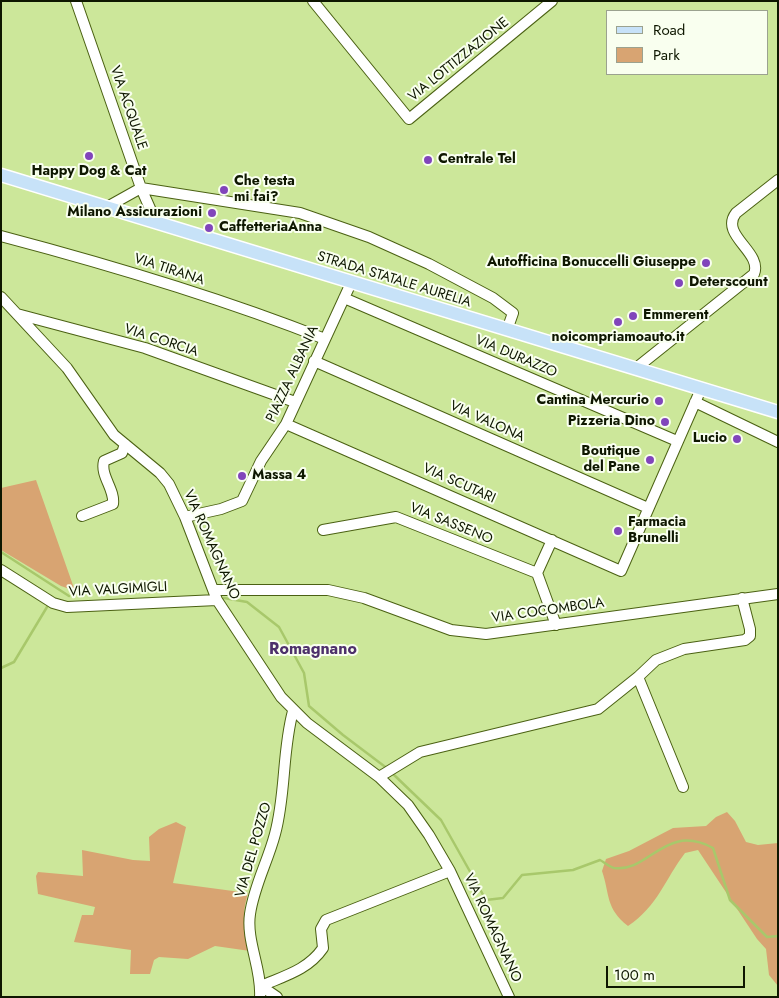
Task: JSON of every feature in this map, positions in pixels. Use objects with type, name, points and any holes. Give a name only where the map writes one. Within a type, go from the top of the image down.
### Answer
[{"type":"main road","name":"STRADA STATALE AURELIA","points":[[1,175],[778,412]]},
{"type":"street","name":"VIA ACQUALE","points":[[76,1],[141,188],[156,222]]},
{"type":"street","name":"VIA LOTTIZZAZIONE","points":[[313,1],[409,119],[552,1]]},
{"type":"street","points":[[634,369],[754,274],[755,263],[732,230],[731,221],[736,213],[778,180]]},
{"type":"street","points":[[107,207],[141,188],[300,213],[369,237],[429,264],[493,298],[513,313],[507,330]]},
{"type":"street","name":"VIA TIRANA","points":[[1,236],[121,269],[260,313],[325,339]]},
{"type":"street","name":"PIAZZA ALBANIA","points":[[185,517],[242,501],[261,461],[286,424],[351,283]]},
{"type":"street","name":"VIA ROMAGNANO","points":[[1,297],[67,368],[114,435],[160,473],[169,484],[185,517],[215,595],[293,711],[386,773],[430,835],[450,871],[492,957],[509,997]]},
{"type":"street","name":"VIA DURAZZO","points":[[344,298],[677,441]]},
{"type":"street","name":"VIA CORCIA","points":[[16,313],[145,348],[295,402]]},
{"type":"street","name":"VIA VALONA","points":[[314,361],[648,508]]},
{"type":"street","points":[[648,508],[701,389]]},
{"type":"street","points":[[695,402],[778,442]]},
{"type":"street","name":"VIA SCUTARI","points":[[286,424],[621,571],[648,508]]},
{"type":"street","points":[[82,516],[113,504],[112,492],[102,467],[104,461],[122,453],[125,444]]},
{"type":"street","name":"VIA SASSENO","points":[[322,530],[396,517],[537,573]]},
{"type":"street","points":[[552,540],[537,573],[556,625]]},
{"type":"street","name":"VIA VALGIMIGLI","points":[[1,570],[53,603],[67,607],[215,595]]},
{"type":"street","name":"VIA COCOMBOLA","points":[[215,595],[328,590],[364,598],[451,630],[486,634],[778,594]]},
{"type":"street","points":[[386,773],[420,752],[598,709],[656,660],[684,649],[745,640],[750,636],[742,598]]},
{"type":"street","points":[[638,677],[683,787]]},
{"type":"street","name":"VIA DEL POZZO","points":[[260,991],[250,916],[283,797],[286,734],[293,711]]},
{"type":"street","name":"VIA ROMAGNANO","points":[[260,991],[307,966],[318,955],[323,948],[322,929],[326,920],[450,871]]},
{"type":"street","points":[[260,991],[277,997]]},
{"type":"green space","points":[[36,480],[75,591],[61,586],[1,550],[1,488]]},
{"type":"green space","points":[[727,812],[735,821],[746,842],[758,845],[778,843],[778,986],[769,975],[766,949],[757,939],[698,850],[685,853],[647,910],[628,926],[615,913],[609,900],[602,871],[606,859],[629,851],[673,828],[706,826],[716,817]]},
{"type":"green space","points":[[176,822],[186,827],[173,883],[248,893],[244,922],[250,951],[215,946],[188,959],[159,957],[154,960],[150,974],[130,974],[131,950],[74,942],[82,915],[93,915],[95,907],[38,894],[36,876],[38,872],[83,876],[82,850],[133,860],[150,861],[149,837],[159,829]]},
{"type":"waterway","points":[[1,552],[69,596]]},
{"type":"waterway","points":[[224,598],[247,602],[279,627],[304,673],[309,706],[388,769]]},
{"type":"waterway","points":[[1,668],[14,662],[47,607]]},
{"type":"waterway","points":[[392,773],[441,820],[486,900],[503,898],[522,875],[573,870],[600,860],[610,867],[626,868],[670,844],[682,841],[696,842],[713,848],[730,900],[767,937],[778,936]]},
{"type":"place","name":"Happy Dog & Cat","points":[[89,156]]},
{"type":"place","name":"Centrale Tel","points":[[428,160]]},
{"type":"place","name":"Che testa mi fai?","points":[[224,190]]},
{"type":"place","name":"Milano Assicurazioni","points":[[212,213]]},
{"type":"place","name":"CaffetteriaAnna","points":[[209,228]]},
{"type":"place","name":"Autofficina Bonuccelli Giuseppe","points":[[706,263]]},
{"type":"place","name":"Deterscount","points":[[679,283]]},
{"type":"place","name":"Emmerent","points":[[633,316]]},
{"type":"place","name":"noicompriamoauto.it","points":[[618,322]]},
{"type":"place","name":"Cantina Mercurio","points":[[659,401]]},
{"type":"place","name":"Pizzeria Dino","points":[[665,422]]},
{"type":"place","name":"Lucio","points":[[737,439]]},
{"type":"place","name":"Boutique del Pane","points":[[650,460]]},
{"type":"place","name":"Massa 4","points":[[242,476]]},
{"type":"place","name":"Farmacia Brunelli","points":[[618,531]]},
{"type":"district","name":"Romagnano","points":[[313,650]]}]
